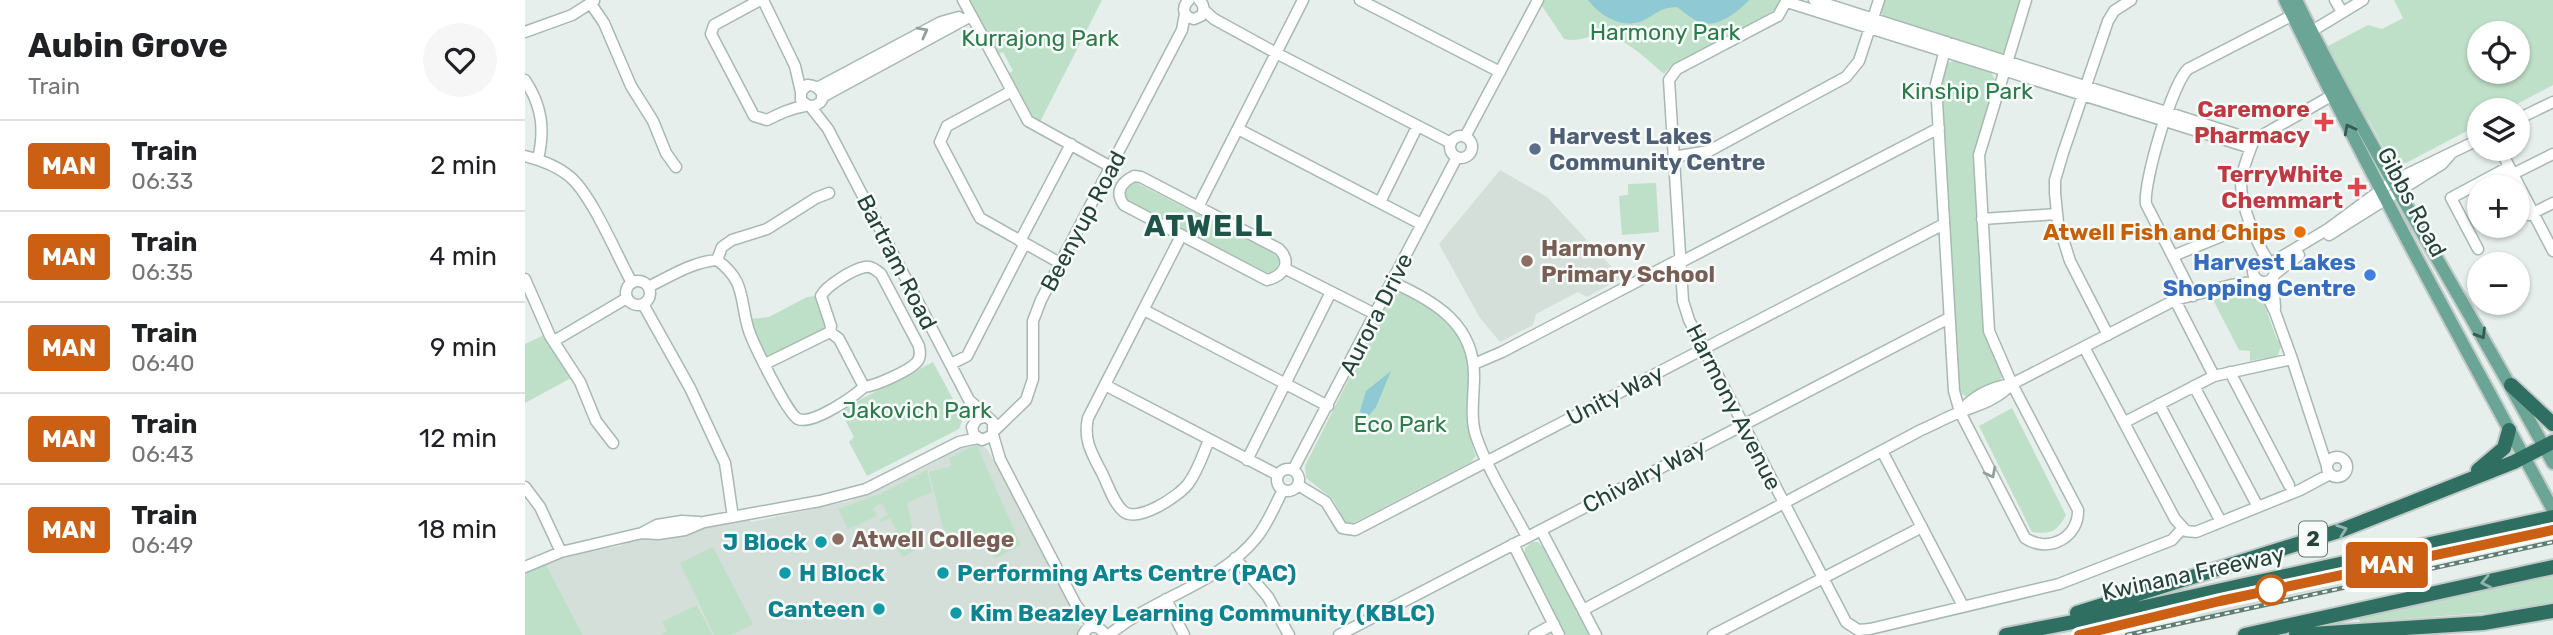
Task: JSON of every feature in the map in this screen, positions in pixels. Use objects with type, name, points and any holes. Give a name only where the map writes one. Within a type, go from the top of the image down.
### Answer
[{"type":"highway","points":[[2511,385],[2553,424]]},
{"type":"highway","points":[[2459,482],[2504,449],[2509,430]]},
{"type":"highway","name":"2","points":[[2037,628],[2048,622],[2342,530],[2525,458],[2549,445]]},
{"type":"highway","name":"Kwinana Freeway","points":[[2006,635],[2553,517]]},
{"type":"highway","points":[[2245,635],[2553,567]]},
{"type":"highway","points":[[2296,635],[2483,623],[2552,611]]},
{"type":"main road","name":"Gibbs Road","points":[[2285,0],[2337,93],[2396,186],[2446,275],[2549,445],[2553,463]]},
{"type":"main road","name":"Gibbs Road","points":[[2296,0],[2383,194],[2553,510]]},
{"type":"street","points":[[808,106],[801,100],[795,66],[762,0],[714,25],[711,34],[754,116],[763,121],[782,112],[817,105],[819,92]]},
{"type":"street","points":[[1198,207],[1303,0]]},
{"type":"street","points":[[1360,0],[1500,72]]},
{"type":"street","points":[[1465,137],[1538,0]]},
{"type":"street","points":[[1814,0],[1872,23]]},
{"type":"street","points":[[1673,157],[1709,151],[1836,84],[1854,70],[1879,0]]},
{"type":"street","points":[[1946,47],[1936,84],[1954,391],[1960,412],[2025,538],[2038,544],[2058,542],[2074,528],[2078,520],[2078,510],[2012,384],[1989,331],[1982,219],[1980,147],[2026,0]]},
{"type":"street","points":[[2108,335],[2070,261],[2057,214],[2055,180],[2108,20],[2114,10],[2130,0]]},
{"type":"street","points":[[2335,0],[2343,12]]},
{"type":"street","points":[[2312,31],[2363,0]]},
{"type":"street","points":[[1787,1],[1872,23],[2252,144]]},
{"type":"street","name":"Harmony Avenue","points":[[1787,1],[1783,11],[1772,20],[1677,69],[1672,75],[1668,94],[1685,310],[1846,622],[1858,631],[1962,606]]},
{"type":"street","points":[[525,32],[572,15],[593,2],[631,86],[653,121],[666,153],[676,167]]},
{"type":"street","points":[[1194,7],[1451,144]]},
{"type":"street","name":"Beenyup Road","points":[[994,433],[1026,400],[1033,379],[1033,321],[1041,300],[1194,7]]},
{"type":"street","points":[[819,92],[967,9],[1028,121],[1111,167]]},
{"type":"street","points":[[2193,296],[2146,204],[2145,195],[2151,165],[2178,84],[2188,69],[2293,15]]},
{"type":"street","points":[[795,66],[819,92]]},
{"type":"street","points":[[525,80],[540,108],[543,123],[538,159]]},
{"type":"street","points":[[782,112],[807,85],[819,92]]},
{"type":"street","name":"Bartram Road","points":[[819,92],[825,124]]},
{"type":"street","points":[[1010,92],[947,126],[940,142],[980,218],[1060,263]]},
{"type":"street","points":[[2317,437],[2328,451],[2344,460],[2347,468],[2340,476],[2329,470],[2317,437],[2292,359],[2275,312],[2257,274],[2254,237],[2241,183],[2252,144],[2337,93]]},
{"type":"street","points":[[2530,113],[2553,102]]},
{"type":"street","name":"Bartram Road","points":[[808,106],[825,124],[951,364],[969,400],[973,424],[980,439]]},
{"type":"street","points":[[1380,202],[1417,127]]},
{"type":"street","points":[[1474,364],[1939,128]]},
{"type":"street","points":[[1238,129],[1422,224]]},
{"type":"street","points":[[1465,137],[1471,144],[1471,152],[1466,157],[1457,157],[1451,150],[1451,144],[1455,138],[1465,137]]},
{"type":"street","points":[[951,364],[967,356],[1071,144]]},
{"type":"street","points":[[1583,610],[1882,451],[1960,412],[1988,403],[2012,384],[2175,300],[2231,285],[2257,274],[2263,261],[2270,262],[2289,255],[2439,157],[2450,155],[2467,146]]},
{"type":"street","points":[[2478,248],[2451,198],[2553,154]]},
{"type":"street","points":[[525,156],[565,172],[584,192],[632,283]]},
{"type":"street","name":"Aurora Drive","points":[[1293,470],[1457,157]]},
{"type":"street","points":[[2502,161],[2553,251]]},
{"type":"street","points":[[2504,161],[2509,173]]},
{"type":"street","points":[[1134,176],[1141,177],[1279,249],[1286,255],[1284,268],[1276,278],[1267,280],[1181,236],[1124,205],[1119,198],[1119,189],[1125,180],[1134,176]]},
{"type":"street","points":[[717,260],[722,247],[732,240],[767,229],[829,193]]},
{"type":"street","points":[[2257,274],[2267,282],[2383,194]]},
{"type":"street","points":[[2531,214],[2553,203]]},
{"type":"street","points":[[1982,219],[2057,214]]},
{"type":"street","points":[[2531,214],[2553,261]]},
{"type":"street","name":"Unity Way","points":[[1298,485],[1326,502],[1342,528],[1352,530],[1944,224]]},
{"type":"street","points":[[2173,256],[2251,224]]},
{"type":"street","points":[[1181,236],[1088,418],[1085,432],[1088,445],[1125,513],[1142,514],[1186,487],[1209,440]]},
{"type":"street","points":[[2254,237],[2270,262],[2274,276],[2275,312]]},
{"type":"street","points":[[648,287],[695,264],[717,260],[731,271],[740,286],[749,332],[789,412],[798,419],[808,421],[853,397],[864,387],[873,386],[916,364],[920,356],[919,346],[881,274],[873,268],[865,267],[825,287],[821,296],[831,326],[830,332]]},
{"type":"street","points":[[1284,268],[1375,314]]},
{"type":"street","points":[[525,279],[554,341],[580,382],[596,421],[613,443]]},
{"type":"street","points":[[642,282],[648,287],[649,298],[643,304],[632,304],[627,298],[627,288],[632,283],[642,282]]},
{"type":"street","points":[[1392,282],[1419,294],[1442,310],[1455,322],[1472,350],[1475,433],[1527,537]]},
{"type":"street","points":[[1247,460],[1332,292]]},
{"type":"street","points":[[554,341],[627,298]]},
{"type":"street","points":[[2175,300],[2214,376]]},
{"type":"street","points":[[643,304],[690,388],[725,463],[733,517]]},
{"type":"street","points":[[1144,310],[1328,406]]},
{"type":"street","name":"Chivalry Way","points":[[1339,635],[1949,318]]},
{"type":"street","points":[[765,364],[830,332]]},
{"type":"street","points":[[830,332],[839,339],[864,387]]},
{"type":"street","points":[[2084,347],[2182,529],[2190,533],[2316,483],[2329,470],[2329,460],[2336,457]]},
{"type":"street","points":[[2125,422],[2214,376],[2292,359]]},
{"type":"street","points":[[2230,372],[2289,485]]},
{"type":"street","points":[[1105,385],[1278,474]]},
{"type":"street","points":[[2194,386],[2258,507]]},
{"type":"street","name":"Bartram Road","points":[[969,400],[993,422],[994,433]]},
{"type":"street","points":[[2159,404],[2221,522]]},
{"type":"street","points":[[959,442],[973,424],[988,418],[1010,415]]},
{"type":"street","points":[[525,567],[561,552],[642,533],[657,525],[685,530],[704,522],[820,501],[866,489],[959,442],[980,439],[994,433],[1000,459],[1076,606],[1083,634],[1102,631],[1126,621],[1209,576],[1235,558],[1262,529],[1283,490]]},
{"type":"street","points":[[980,439],[1000,459]]},
{"type":"street","points":[[1882,451],[1962,606],[2073,580],[2172,540],[2182,529]]},
{"type":"street","points":[[1286,468],[1293,470],[1299,478],[1298,485],[1290,491],[1283,490],[1277,481],[1278,474],[1286,468]]},
{"type":"street","points":[[525,486],[540,507],[561,552]]},
{"type":"street","points":[[1713,635],[1921,527]]},
{"type":"street","points":[[1541,530],[1596,635]]},
{"type":"street","points":[[1513,544],[1559,635]]},
{"type":"street","points":[[1235,558],[1268,597],[1289,635]]},
{"type":"street","points":[[1166,599],[1184,635]]},
{"type":"street","points":[[1076,606],[1102,631]]},
{"type":"street","points":[[1534,635],[1554,624]]},
{"type":"shaded area","name":"Harmony Primary School","points":[[1500,170],[1547,197],[1622,278],[1587,297],[1578,292],[1536,314],[1533,325],[1500,342],[1480,318],[1439,244]]},
{"type":"shaded area","name":"Atwell College","points":[[977,442],[987,449],[1019,504],[1073,608],[1080,628],[1078,635],[583,635],[545,562],[580,550],[592,551],[620,546],[634,539],[746,519],[752,522],[849,501],[937,461],[949,451]]},
{"type":"shaded area","points":[[2355,570],[2359,587],[2199,622],[2195,604]]},
{"type":"green space","name":"Kurrajong Park","points":[[967,0],[1102,0],[1039,124],[1031,119],[1006,75],[1013,71],[1003,52],[996,55]]},
{"type":"green space","name":"Harmony Park","points":[[1542,0],[1780,0],[1778,8],[1772,12],[1671,66],[1664,74],[1633,48],[1615,39],[1597,36],[1577,40],[1564,39],[1540,3]]},
{"type":"green space","points":[[1883,0],[2022,0],[2007,49],[2001,54],[1993,55],[1887,21],[1881,12]]},
{"type":"green space","points":[[2394,0],[2553,0],[2553,85],[2529,98],[2467,98],[2467,131],[2406,163],[2391,162],[2369,121],[2354,101],[2326,47],[2368,25],[2382,29],[2403,18]]},
{"type":"green space","name":"Kinship Park","points":[[1958,60],[1990,70],[1996,82],[1975,154],[1986,334],[2003,374],[1999,383],[1969,397],[1958,393],[1940,81],[1947,63]]},
{"type":"green space","points":[[1135,182],[1273,253],[1280,259],[1275,272],[1268,273],[1127,200],[1124,192],[1128,184]]},
{"type":"green space","points":[[1656,183],[1659,232],[1622,235],[1619,196],[1628,195],[1628,184]]},
{"type":"green space","points":[[2237,287],[2259,287],[2270,310],[2267,312],[2277,340],[2280,340],[2278,355],[2267,360],[2265,358],[2250,361],[2250,351],[2239,350],[2213,300],[2239,293]]},
{"type":"green space","name":"Eco Park","points":[[1400,293],[1443,318],[1465,347],[1468,359],[1467,419],[1476,456],[1471,462],[1350,525],[1345,522],[1333,499],[1306,478],[1305,466],[1390,297]]},
{"type":"green space","points":[[815,296],[827,322],[825,329],[767,358],[764,356],[751,319],[769,317],[807,297]]},
{"type":"green space","points":[[544,335],[573,377],[525,403],[525,344]]},
{"type":"green space","name":"Jakovich Park","points":[[933,362],[961,414],[959,429],[867,476],[849,442],[854,437],[840,410]]},
{"type":"green space","points":[[2012,408],[2066,515],[2060,525],[2049,532],[2032,532],[1979,426]]},
{"type":"green space","points":[[975,445],[981,446],[978,448],[1021,545],[996,558],[993,551],[996,549],[1001,552],[998,548],[993,548],[990,555],[985,549],[960,538],[958,534],[946,539],[929,472],[951,466],[950,458]]},
{"type":"green space","points":[[927,470],[932,492],[907,503],[917,549],[903,557],[888,535],[896,530],[890,518],[881,522],[880,519],[888,515],[882,503],[873,508],[877,516],[848,529],[838,509],[880,494]]},
{"type":"green space","points":[[1532,542],[1538,542],[1543,547],[1589,635],[1566,635],[1525,554],[1525,548]]},
{"type":"green space","points":[[713,547],[753,624],[731,635],[714,635],[680,563]]},
{"type":"green space","points":[[546,564],[583,635],[525,635],[525,574]]},
{"type":"green space","points":[[2553,576],[2553,603],[2499,612],[2360,622],[2357,616]]},
{"type":"green space","points":[[697,605],[712,635],[660,635],[667,631],[662,622]]},
{"type":"water","points":[[1588,0],[1749,0],[1731,15],[1709,24],[1695,20],[1677,7],[1663,9],[1638,22],[1622,23],[1607,17]]},
{"type":"water","points":[[1391,371],[1376,407],[1366,419],[1360,411],[1366,391]]},
{"type":"railway","points":[[2079,635],[2195,606],[2553,530]]},
{"type":"railway","points":[[2127,635],[2553,542]]},
{"type":"train","name":"MAN","points":[[2079,635],[2220,601],[2553,530]]},
{"type":"place","name":"Caremore Pharmacy","points":[[2324,122]]},
{"type":"place","name":"Harvest Lakes Community Centre","points":[[1535,149]]},
{"type":"place","name":"TerryWhite Chemmart","points":[[2357,187]]},
{"type":"place","name":"Atwell Fish and Chips","points":[[2300,232]]},
{"type":"place","name":"Harmony Primary School","points":[[1527,261]]},
{"type":"place","name":"Harvest Lakes Shopping Centre","points":[[2370,275]]},
{"type":"place","name":"Atwell College","points":[[838,539]]},
{"type":"place","name":"J Block","points":[[821,542]]},
{"type":"place","name":"H Block","points":[[785,573]]},
{"type":"place","name":"Performing Arts Centre (PAC)","points":[[943,573]]},
{"type":"place","name":"Canteen","points":[[879,609]]},
{"type":"place","name":"Kim Beazley Learning Community (KBLC)","points":[[956,613]]},
{"type":"district","name":"ATWELL","points":[[1209,226]]}]
